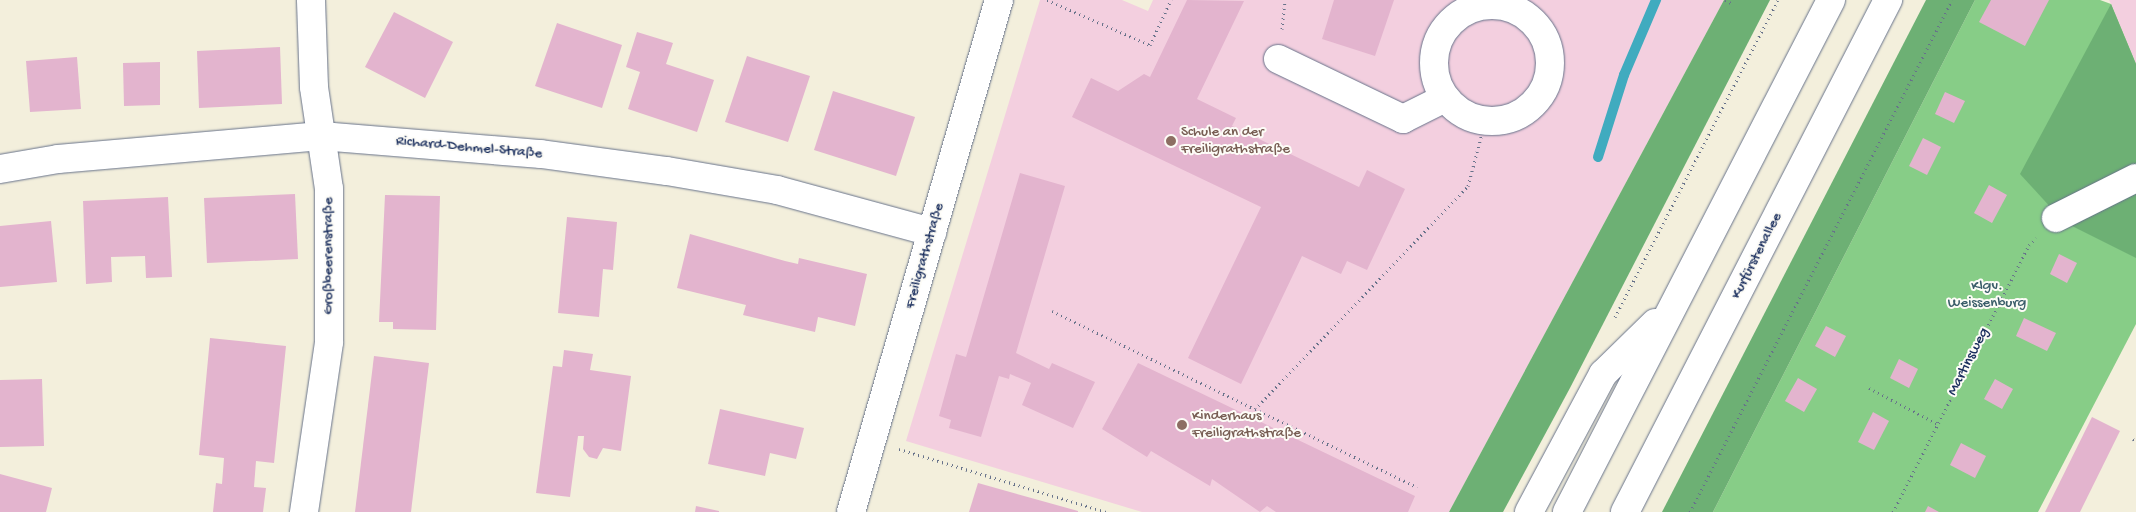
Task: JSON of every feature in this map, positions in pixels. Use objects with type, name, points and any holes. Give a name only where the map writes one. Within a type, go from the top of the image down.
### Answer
[{"type":"street","name":"Großbeerenstraße","points":[[304,512],[329,342],[329,189],[314,87],[311,0]]},
{"type":"street","name":"Freiligrathstraße","points":[[851,512],[999,0]]},
{"type":"street","points":[[1567,512],[1831,0]]},
{"type":"street","name":"Kurfürstenallee","points":[[1625,512],[1888,0]]},
{"type":"street","points":[[1497,2],[1526,14],[1546,38],[1551,69],[1540,98],[1516,118],[1485,122],[1462,114],[1445,98],[1434,74],[1436,46],[1449,23],[1471,8],[1497,2]]},
{"type":"street","points":[[1278,59],[1403,118],[1445,98]]},
{"type":"street","name":"Richard-Dehmel-Straße","points":[[0,169],[58,159],[321,136],[541,154],[667,171],[777,190],[932,232]]},
{"type":"street","points":[[2056,218],[2136,178]]},
{"type":"street","points":[[1529,512],[1603,374],[1672,306]]},
{"type":"path","points":[[1047,0],[1150,45],[1171,0]]},
{"type":"path","points":[[1725,0],[1731,3]]},
{"type":"path","points":[[1611,325],[1778,0]]},
{"type":"path","points":[[1690,512],[1952,0]]},
{"type":"path","points":[[1255,409],[1468,186],[1485,122]]},
{"type":"path","name":"Martinsweg","points":[[1893,512],[2029,245],[2056,218]]},
{"type":"path","points":[[1052,311],[1417,487]]},
{"type":"path","points":[[1869,388],[1938,424]]},
{"type":"path","points":[[872,441],[1106,512]]},
{"type":"shaded area","points":[[1040,0],[1122,0],[1148,11],[1153,0],[1724,0],[1449,512],[1142,512],[906,441]]},
{"type":"shaded area","points":[[2109,0],[2136,0],[2136,64],[2111,4]]},
{"type":"green space","points":[[1724,0],[1770,0],[1570,388],[1503,512],[1449,512]]},
{"type":"green space","points":[[1926,0],[1975,0],[1713,512],[1662,512]]},
{"type":"green space","name":"Klgv. Weissenburg","points":[[1975,0],[2100,0],[2111,4],[2136,64],[2136,324],[2038,512],[1713,512]]},
{"type":"green space","points":[[2111,4],[2136,64],[2136,258],[2064,222],[2020,174]]},
{"type":"building","points":[[1187,0],[1244,1],[1197,99],[1236,118],[1232,126],[1359,187],[1367,170],[1405,189],[1367,270],[1347,261],[1341,274],[1302,256],[1241,384],[1188,358],[1261,207],[1072,117],[1091,78],[1118,91],[1144,74],[1150,77]]},
{"type":"building","points":[[1334,0],[1394,0],[1375,56],[1322,39]]},
{"type":"building","points":[[1991,0],[2049,0],[2025,46],[1979,22]]},
{"type":"building","points":[[394,12],[453,42],[425,98],[365,67]]},
{"type":"building","points":[[557,23],[622,45],[602,108],[535,86]]},
{"type":"building","points":[[637,32],[673,43],[666,64],[714,80],[697,132],[628,109],[640,72],[626,67]]},
{"type":"building","points":[[280,47],[282,104],[199,108],[197,51]]},
{"type":"building","points":[[747,56],[810,76],[788,142],[725,122]]},
{"type":"building","points":[[77,57],[81,109],[30,112],[26,61]]},
{"type":"building","points":[[160,62],[160,105],[124,106],[123,63]]},
{"type":"building","points":[[833,91],[915,117],[896,176],[814,150]]},
{"type":"building","points":[[1945,92],[1965,101],[1954,123],[1935,114]]},
{"type":"building","points":[[1923,138],[1941,147],[1927,175],[1909,166]]},
{"type":"building","points":[[1020,173],[1065,186],[1016,353],[1049,369],[1052,363],[1095,382],[1073,428],[1022,405],[1031,383],[1010,374],[1009,379],[999,376],[981,437],[949,428],[951,420],[939,416],[956,354],[966,357]]},
{"type":"building","points":[[1989,185],[2007,195],[1992,223],[1974,213]]},
{"type":"building","points":[[295,194],[298,259],[207,263],[204,198]]},
{"type":"building","points":[[385,195],[440,196],[436,330],[393,329],[393,322],[379,322]]},
{"type":"building","points":[[168,197],[172,277],[146,278],[145,256],[111,257],[112,282],[86,284],[83,201]]},
{"type":"building","points":[[567,217],[617,222],[613,270],[603,269],[599,317],[558,313]]},
{"type":"building","points":[[51,221],[57,282],[0,287],[0,226]]},
{"type":"building","points":[[690,234],[798,264],[799,258],[867,274],[855,326],[818,317],[815,332],[743,315],[746,305],[677,288]]},
{"type":"building","points":[[2059,254],[2077,263],[2067,283],[2050,274]]},
{"type":"building","points":[[2024,318],[2056,333],[2047,351],[2016,336]]},
{"type":"building","points":[[1826,326],[1846,336],[1835,357],[1815,346]]},
{"type":"building","points":[[210,338],[286,346],[274,463],[256,461],[254,487],[266,488],[263,512],[213,512],[216,483],[222,484],[224,458],[199,455]]},
{"type":"building","points":[[564,350],[593,354],[590,370],[631,376],[621,451],[603,448],[597,459],[589,457],[583,449],[584,436],[578,436],[570,497],[536,493],[553,366],[562,367]]},
{"type":"building","points":[[374,356],[429,363],[411,512],[355,512]]},
{"type":"building","points":[[1899,359],[1918,369],[1909,388],[1890,378]]},
{"type":"building","points":[[1138,363],[1415,496],[1408,512],[1276,512],[1267,506],[1260,512],[1212,479],[1210,486],[1151,451],[1147,457],[1102,429]]},
{"type":"building","points":[[1798,378],[1817,389],[1804,412],[1785,401]]},
{"type":"building","points":[[42,379],[44,446],[0,447],[0,380]]},
{"type":"building","points":[[1995,379],[2013,389],[2002,409],[1984,399]]},
{"type":"building","points":[[720,409],[804,428],[796,459],[770,453],[765,476],[708,464]]},
{"type":"building","points":[[1873,412],[1889,421],[1874,450],[1858,442]]},
{"type":"building","points":[[2092,417],[2120,431],[2080,512],[2045,512]]},
{"type":"building","points":[[1961,443],[1986,456],[1975,478],[1950,465]]},
{"type":"building","points":[[0,474],[52,488],[46,512],[0,512]]},
{"type":"building","points":[[978,483],[1078,511],[1078,512],[969,512]]},
{"type":"building","points":[[696,506],[719,511],[719,512],[695,512]]},
{"type":"building","points":[[1928,506],[1939,512],[1925,512]]},
{"type":"waterway","points":[[1598,157],[1624,75],[1656,0]]},
{"type":"place","name":"Schule an der Freiligrathstraße","points":[[1171,141]]},
{"type":"place","name":"Kinderhaus Freiligrathstraße","points":[[1182,425]]}]
